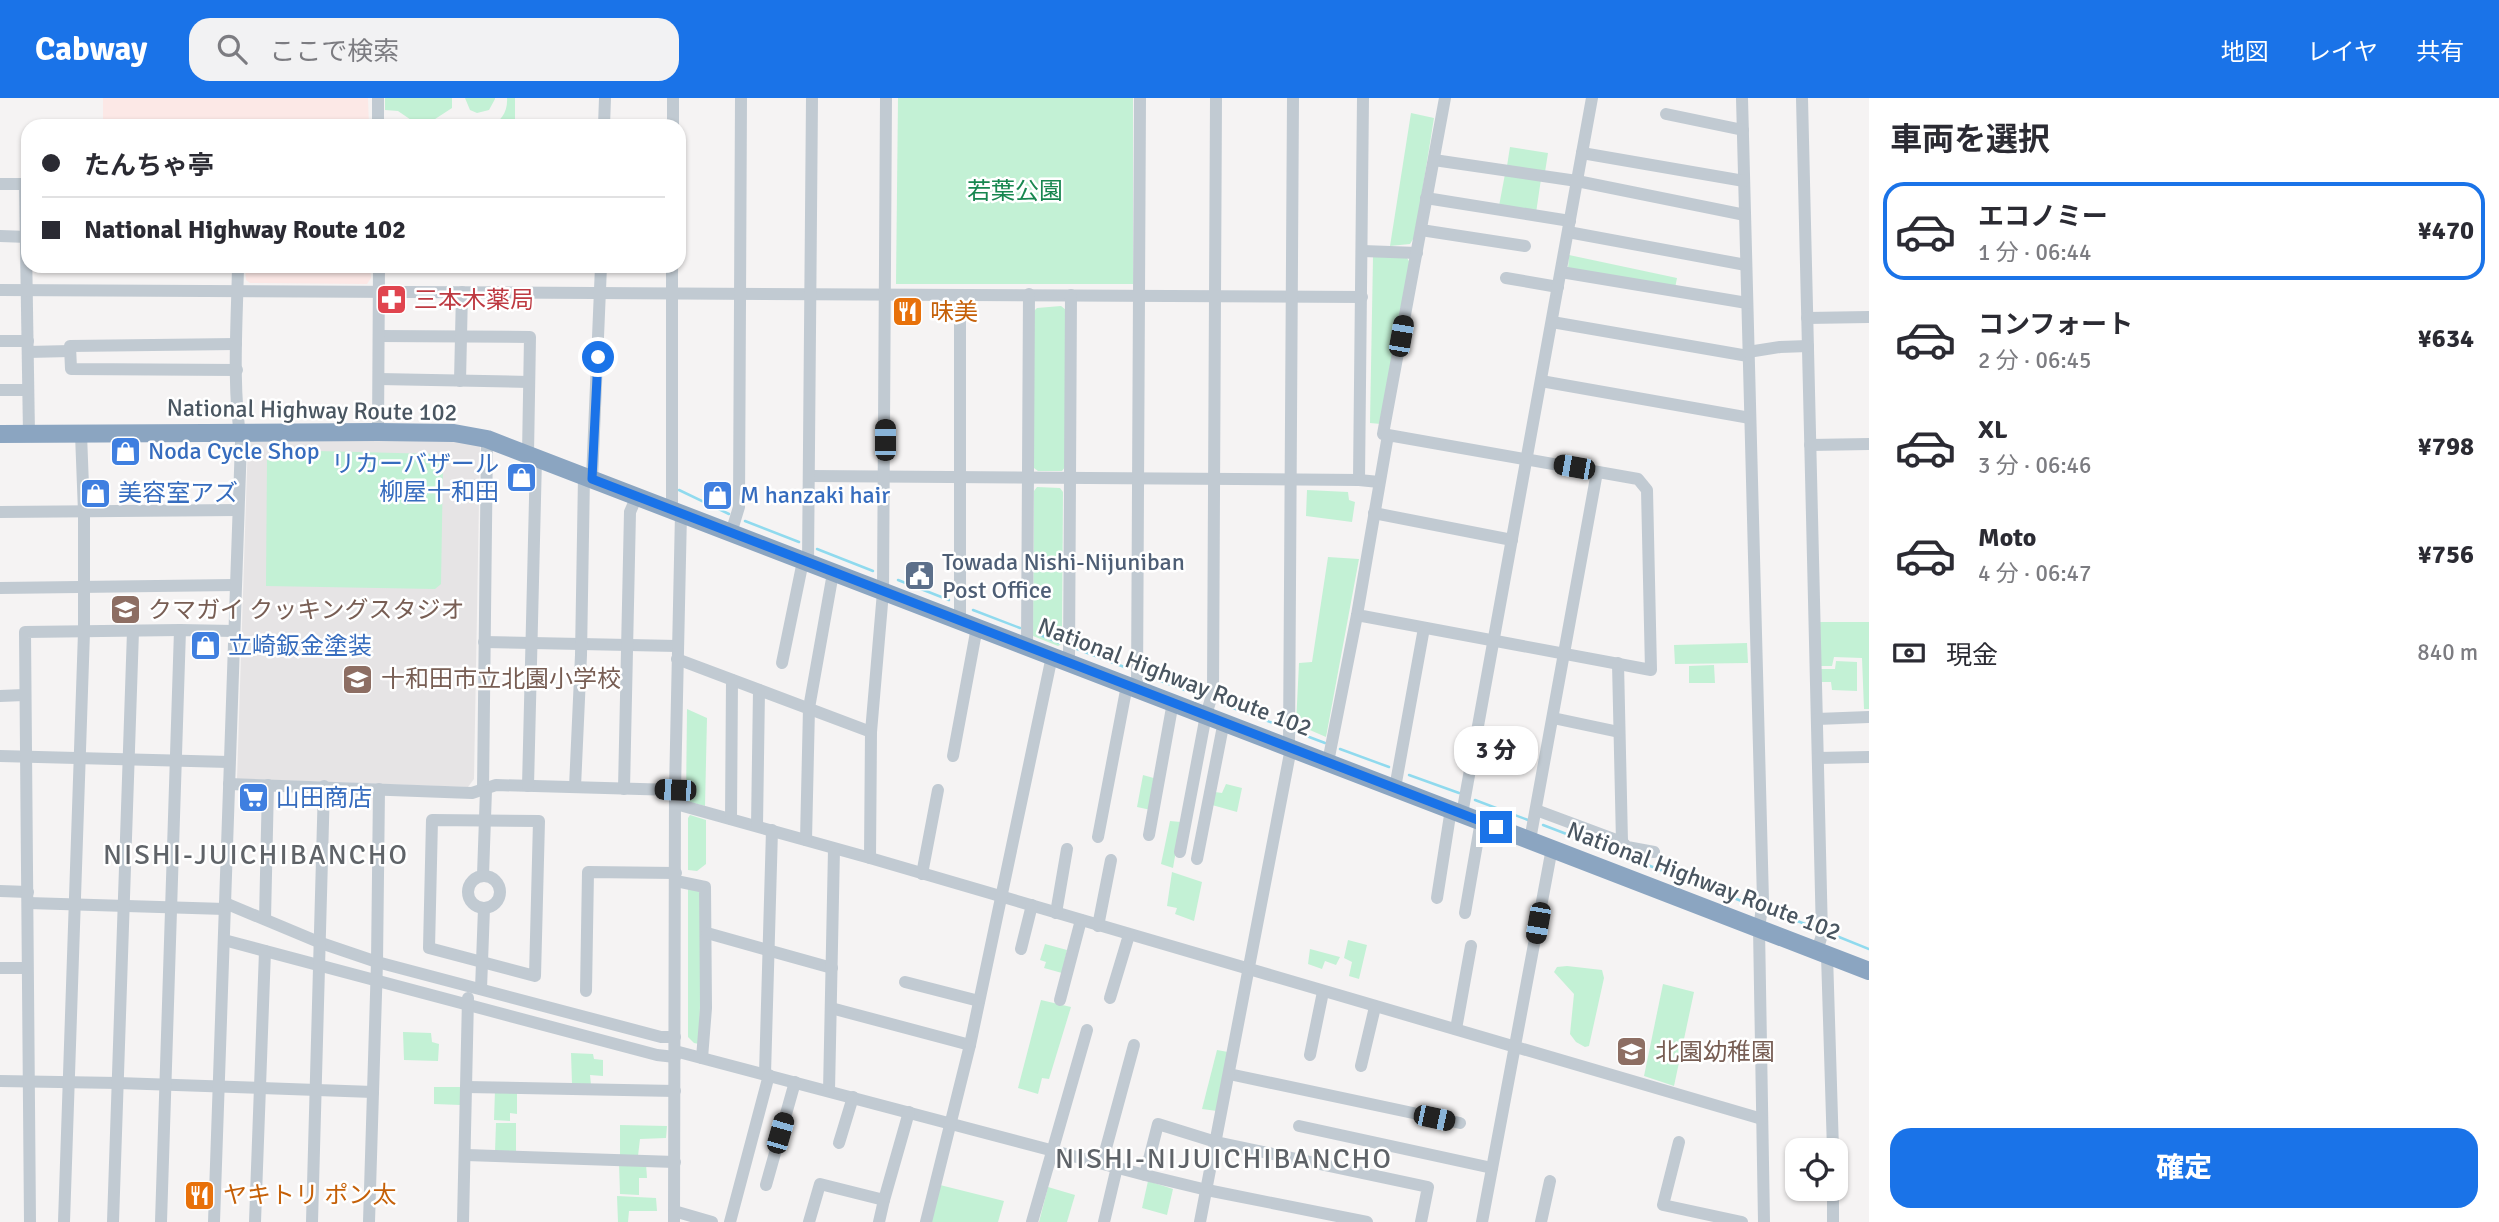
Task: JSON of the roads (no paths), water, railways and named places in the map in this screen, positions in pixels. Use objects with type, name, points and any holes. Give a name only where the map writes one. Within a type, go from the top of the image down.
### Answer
[{"type":"highway","name":"National Highway Route 102","points":[[0,434],[378,432],[454,433],[487,439],[1869,971]]},
{"type":"street","points":[[377,98],[378,119]]},
{"type":"street","points":[[604,119],[605,98]]},
{"type":"street","points":[[673,98],[673,119]]},
{"type":"street","points":[[732,533],[739,507],[741,98]]},
{"type":"street","points":[[782,663],[806,562],[810,476],[813,98]]},
{"type":"street","points":[[870,858],[871,732],[883,592],[886,98]]},
{"type":"street","points":[[1098,837],[1132,686],[1139,478],[1140,98]]},
{"type":"street","points":[[1180,852],[1206,715],[1213,692],[1216,98]]},
{"type":"street","points":[[1200,1222],[1290,747],[1293,98]]},
{"type":"street","points":[[1359,480],[1363,98]]},
{"type":"street","points":[[1328,762],[1357,615],[1416,253],[1445,98]]},
{"type":"street","points":[[1437,898],[1494,640],[1592,98]]},
{"type":"street","points":[[1802,98],[1822,953],[1832,1138]]},
{"type":"street","points":[[1737,99],[1742,130],[1744,181],[1763,901],[1759,928],[1764,1222]]},
{"type":"street","points":[[1666,114],[1742,130]]},
{"type":"street","points":[[1582,153],[1744,181]]},
{"type":"street","points":[[1434,160],[1577,181],[1745,215]]},
{"type":"street","points":[[0,184],[21,184]]},
{"type":"street","points":[[1426,198],[1746,265]]},
{"type":"street","points":[[1421,230],[1525,246]]},
{"type":"street","points":[[0,236],[21,237]]},
{"type":"street","points":[[1363,251],[1416,253]]},
{"type":"street","points":[[1561,272],[1747,303]]},
{"type":"street","points":[[26,273],[29,434]]},
{"type":"street","points":[[214,1222],[238,510],[238,273]]},
{"type":"street","points":[[378,432],[379,273]]},
{"type":"street","points":[[575,787],[588,477],[601,273]]},
{"type":"street","points":[[672,273],[677,653],[674,1217],[712,1222]]},
{"type":"street","points":[[1506,278],[1558,286]]},
{"type":"street","points":[[0,290],[1362,297]]},
{"type":"street","points":[[460,381],[462,292]]},
{"type":"street","points":[[1027,647],[1029,294]]},
{"type":"street","points":[[960,295],[960,621]]},
{"type":"street","points":[[1069,663],[1071,295]]},
{"type":"street","points":[[1807,318],[1869,317]]},
{"type":"street","points":[[1552,322],[1748,354],[1780,347],[1808,346]]},
{"type":"street","points":[[379,336],[530,337],[532,643],[528,786]]},
{"type":"street","points":[[0,341],[70,351]]},
{"type":"street","points":[[236,344],[70,346],[70,351],[71,369],[237,370]]},
{"type":"street","points":[[379,379],[529,382]]},
{"type":"street","points":[[1541,382],[1750,418]]},
{"type":"street","points":[[0,390],[28,390]]},
{"type":"street","points":[[1357,615],[1651,670],[1647,490],[1638,479],[1361,429]]},
{"type":"street","points":[[64,1222],[84,632],[81,434]]},
{"type":"street","points":[[483,875],[486,820],[484,642],[487,439]]},
{"type":"street","points":[[1810,445],[1869,444]]},
{"type":"street","points":[[1530,840],[1597,472]]},
{"type":"street","points":[[810,476],[1214,477],[1379,482]]},
{"type":"street","points":[[624,789],[630,512],[637,496]]},
{"type":"street","points":[[0,512],[238,510]]},
{"type":"street","points":[[1374,513],[1512,540]]},
{"type":"street","points":[[806,840],[809,708],[833,573]]},
{"type":"street","points":[[0,587],[235,585]]},
{"type":"street","points":[[953,755],[977,627]]},
{"type":"street","points":[[1395,788],[1424,628]]},
{"type":"street","points":[[113,1222],[132,631]]},
{"type":"street","points":[[161,1222],[180,631]]},
{"type":"street","points":[[30,1222],[31,1082],[27,968],[25,632],[234,631]]},
{"type":"street","points":[[484,642],[628,644],[677,653],[732,680],[871,732]]},
{"type":"street","points":[[926,1222],[970,1045],[1052,656]]},
{"type":"street","points":[[1618,663],[1622,842],[1626,848],[1654,852]]},
{"type":"street","points":[[731,819],[732,680]]},
{"type":"street","points":[[757,826],[759,690]]},
{"type":"street","points":[[0,696],[24,695]]},
{"type":"street","points":[[1149,835],[1174,702]]},
{"type":"street","points":[[1553,718],[1619,732]]},
{"type":"street","points":[[1817,719],[1869,718]]},
{"type":"street","points":[[1197,859],[1224,722]]},
{"type":"street","points":[[0,756],[229,762]]},
{"type":"street","points":[[1818,758],[1869,757]]},
{"type":"street","points":[[229,784],[472,793],[496,785],[675,790]]},
{"type":"street","points":[[265,919],[268,785]]},
{"type":"street","points":[[312,1222],[324,786]]},
{"type":"street","points":[[369,1222],[379,789]]},
{"type":"street","points":[[922,874],[938,790]]},
{"type":"street","points":[[676,804],[870,858],[1762,1119]]},
{"type":"street","points":[[1536,810],[1622,842]]},
{"type":"street","points":[[432,820],[539,821],[535,976],[482,962],[429,948],[432,820]]},
{"type":"street","points":[[1465,913],[1481,821]]},
{"type":"street","points":[[730,1222],[767,1075],[772,830]]},
{"type":"street","points":[[1482,1222],[1552,848]]},
{"type":"street","points":[[829,1091],[834,849]]},
{"type":"street","points":[[1056,913],[1067,849]]},
{"type":"street","points":[[1098,926],[1111,860]]},
{"type":"street","points":[[586,991],[588,872],[676,877],[705,887],[707,933],[702,1058]]},
{"type":"street","points":[[483,875],[497,882],[500,891],[498,901],[484,908],[474,905],[468,895],[469,884],[483,875]]},
{"type":"street","points":[[0,891],[74,903],[225,906],[377,962],[661,1037],[675,1037]]},
{"type":"street","points":[[1021,949],[1032,905]]},
{"type":"street","points":[[481,989],[484,908]]},
{"type":"street","points":[[1060,1000],[1081,920]]},
{"type":"street","points":[[707,933],[832,968]]},
{"type":"street","points":[[1110,998],[1129,935]]},
{"type":"street","points":[[224,940],[657,1055],[675,1054],[702,1058],[1145,1175],[1367,1222]]},
{"type":"street","points":[[1455,1029],[1471,946]]},
{"type":"street","points":[[255,1222],[265,951]]},
{"type":"street","points":[[0,968],[27,968]]},
{"type":"street","points":[[905,982],[979,1001]]},
{"type":"street","points":[[463,1222],[468,986]]},
{"type":"street","points":[[1310,1055],[1324,992]]},
{"type":"street","points":[[1361,1066],[1375,1007]]},
{"type":"street","points":[[831,1008],[970,1045]]},
{"type":"street","points":[[1032,1222],[1087,1030]]},
{"type":"street","points":[[1102,1163],[1135,1045]]},
{"type":"street","points":[[1229,1074],[1460,1123]]},
{"type":"street","points":[[0,1081],[373,1092]]},
{"type":"street","points":[[766,1185],[795,1082]]},
{"type":"street","points":[[466,1087],[675,1091]]},
{"type":"street","points":[[839,1143],[853,1097]]},
{"type":"street","points":[[879,1222],[909,1112]]},
{"type":"street","points":[[1145,1175],[1158,1124],[1216,1142],[1428,1187],[1421,1222]]},
{"type":"street","points":[[1299,1126],[1492,1168]]},
{"type":"street","points":[[1679,1142],[1663,1205],[1742,1222]]},
{"type":"street","points":[[466,1155],[675,1162]]},
{"type":"street","points":[[1104,1222],[1117,1167]]},
{"type":"street","points":[[1541,1222],[1550,1181]]},
{"type":"street","points":[[809,1222],[820,1184],[884,1200]]},
{"type":"street","points":[[1833,1201],[1833,1222]]},
{"type":"waterway","points":[[679,490],[729,514]]},
{"type":"waterway","points":[[745,521],[799,542]]},
{"type":"waterway","points":[[817,549],[873,571]]},
{"type":"waterway","points":[[898,580],[949,600]]},
{"type":"waterway","points":[[973,610],[1020,628]]},
{"type":"waterway","points":[[1040,635],[1060,643]]},
{"type":"waterway","points":[[1077,649],[1127,668]]},
{"type":"waterway","points":[[1147,676],[1196,694]]},
{"type":"waterway","points":[[1225,705],[1278,725]]},
{"type":"waterway","points":[[1296,732],[1325,743]]},
{"type":"waterway","points":[[1340,749],[1389,767]]},
{"type":"waterway","points":[[1409,775],[1459,793]]},
{"type":"waterway","points":[[1475,800],[1528,820]]},
{"type":"waterway","points":[[1543,825],[1752,905]]},
{"type":"waterway","points":[[1770,911],[1816,928]]},
{"type":"waterway","points":[[1839,937],[1869,949]]},
{"type":"place","name":"三本木薬局","points":[[391,300]]},
{"type":"place","name":"味美","points":[[907,312]]},
{"type":"place","name":"Noda Cycle Shop","points":[[125,451]]},
{"type":"place","name":"リカーバザール 柳屋十和田","points":[[522,478]]},
{"type":"place","name":"美容室アズ","points":[[95,493]]},
{"type":"place","name":"M hanzaki hair","points":[[717,495]]},
{"type":"place","name":"Towada Nishi-Nijuniban Post Office","points":[[919,576]]},
{"type":"place","name":"クマガイ クッキングスタジオ","points":[[125,610]]},
{"type":"place","name":"立崎鈑金塗装","points":[[205,646]]},
{"type":"place","name":"十和田市立北園小学校","points":[[358,679]]},
{"type":"place","name":"山田商店","points":[[253,798]]},
{"type":"place","name":"北園幼稚園","points":[[1632,1052]]},
{"type":"place","name":"ヤキトリ ポン太","points":[[200,1195]]},
{"type":"district","name":"NISHI-JUICHIBANCHO","points":[[256,854]]},
{"type":"district","name":"NISHI-NIJUICHIBANCHO","points":[[1224,1158]]},
{"type":"park label","name":"若葉公園","points":[[1015,191]]}]
